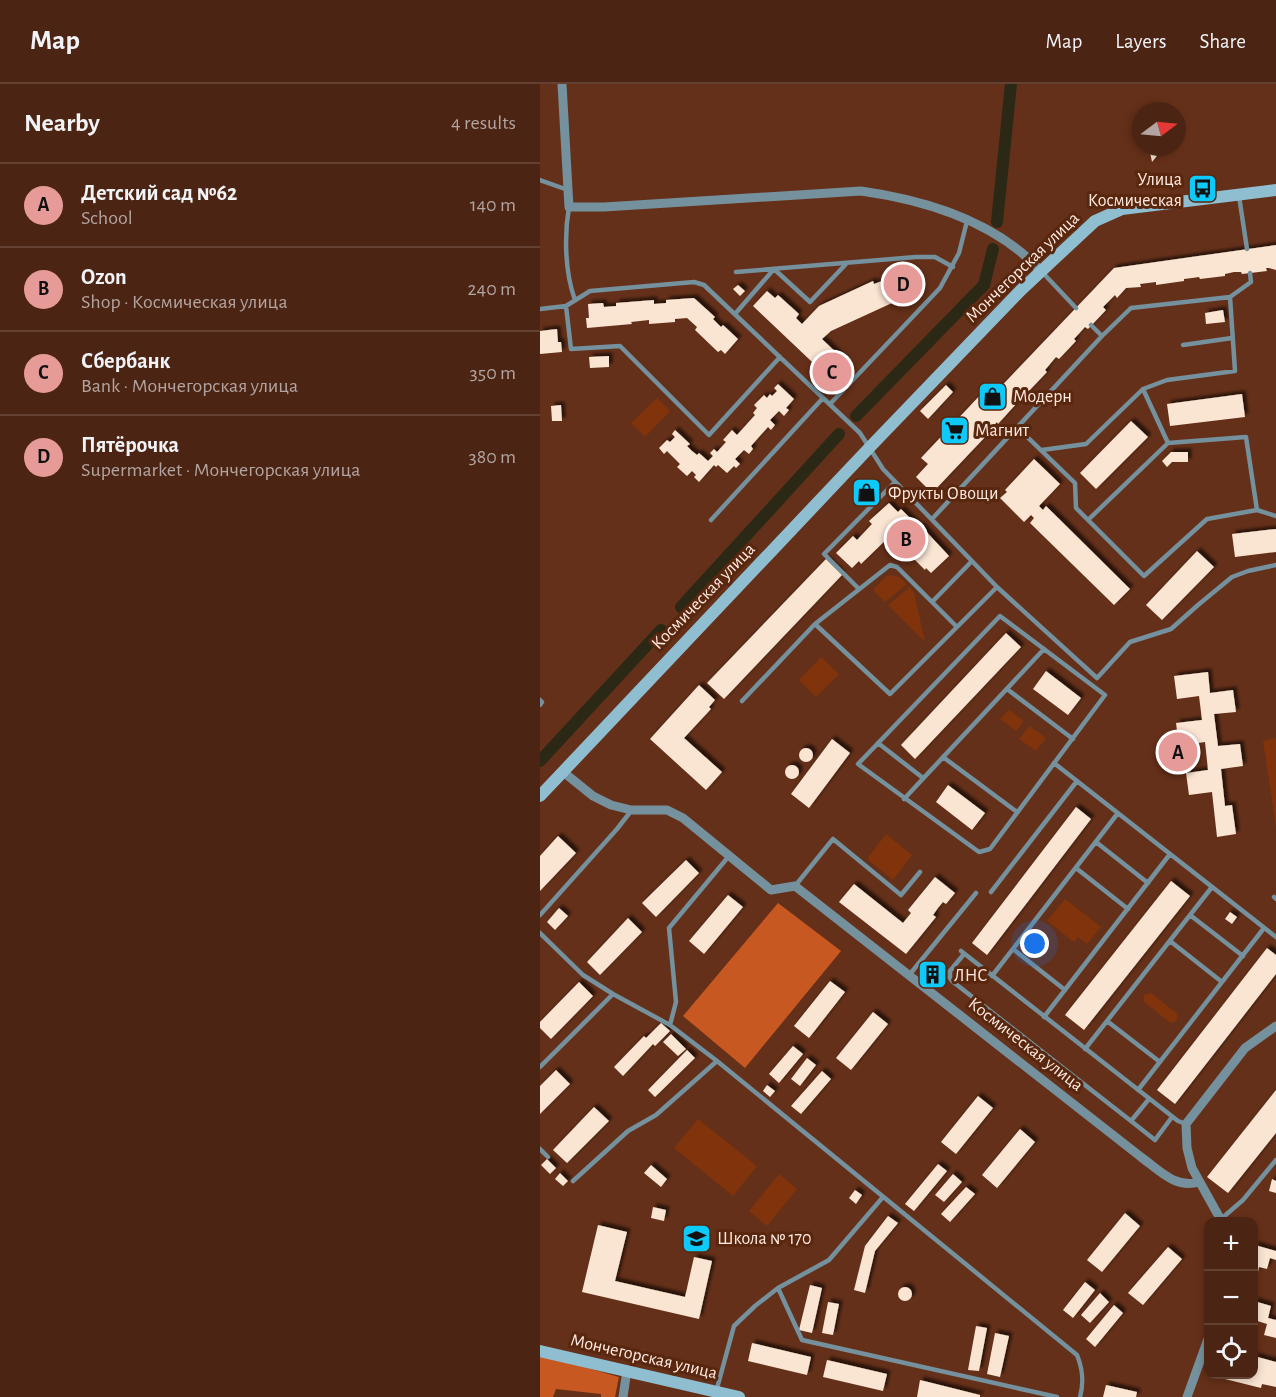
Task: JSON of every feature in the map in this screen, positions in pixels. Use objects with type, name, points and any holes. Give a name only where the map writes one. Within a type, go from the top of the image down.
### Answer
[{"type":"street","points":[[562,84],[569,207],[603,207],[861,190],[896,195],[967,220],[1018,250],[1041,271]]},
{"type":"street","name":"Мончегорская улица","points":[[870,447],[1041,271],[1081,232],[1105,215],[1122,209],[1276,190]]},
{"type":"street","name":"Космическая улица","points":[[540,795],[870,447]]},
{"type":"street","points":[[562,771],[593,796],[611,806],[631,810],[667,810],[683,818],[771,890],[795,886]]},
{"type":"street","name":"Космическая улица","points":[[795,886],[1174,1182],[1187,1185],[1199,1182]]},
{"type":"street","points":[[1220,1217],[1199,1182],[1189,1158],[1186,1124],[1245,1048],[1276,1026]]},
{"type":"street","name":"Мончегорская улица","points":[[540,1351],[739,1397]]},
{"type":"street","points":[[1187,1397],[1204,1352]]},
{"type":"street","points":[[622,1397],[627,1370]]},
{"type":"lane","points":[[540,180],[568,190]]},
{"type":"lane","points":[[1239,194],[1247,249]]},
{"type":"lane","points":[[569,207],[566,223],[569,284],[574,300]]},
{"type":"lane","points":[[830,404],[940,288],[959,253],[967,220]]},
{"type":"lane","points":[[736,272],[916,257],[935,257],[953,267]]},
{"type":"lane","points":[[774,269],[810,302],[846,264]]},
{"type":"lane","points":[[735,314],[774,269]]},
{"type":"lane","points":[[1041,271],[1076,308]]},
{"type":"lane","points":[[932,519],[1102,336],[1131,308],[1230,297],[1251,282],[1250,273]]},
{"type":"lane","points":[[540,309],[566,306],[590,291],[694,282],[704,285],[860,433],[883,469],[997,587],[1097,678],[1130,642],[1171,629],[1232,577],[1276,565]]},
{"type":"lane","points":[[1042,450],[1086,444],[1143,389],[1167,380],[1235,371],[1230,297]]},
{"type":"lane","points":[[566,306],[571,349],[620,346],[709,435],[780,357]]},
{"type":"lane","points":[[1091,325],[1102,336]]},
{"type":"lane","points":[[1183,345],[1232,338]]},
{"type":"lane","points":[[1143,389],[1168,442]]},
{"type":"lane","points":[[711,519],[823,398]]},
{"type":"lane","points":[[1017,427],[1075,483],[1076,508],[1144,576],[1207,519],[1257,510],[1276,516]]},
{"type":"lane","points":[[1088,520],[1168,442],[1246,437],[1257,510]]},
{"type":"lane","points":[[859,589],[824,554],[895,482]]},
{"type":"lane","points":[[932,602],[972,561]]},
{"type":"lane","points":[[742,701],[815,624],[886,567],[894,566],[957,627]]},
{"type":"lane","points":[[815,624],[890,694],[997,587]]},
{"type":"lane","points":[[1000,616],[1105,695],[1073,739],[990,849],[978,852],[858,764],[1000,616]]},
{"type":"lane","points":[[904,799],[1044,649]]},
{"type":"lane","points":[[1007,689],[1073,739]]},
{"type":"lane","points":[[540,700],[542,702],[540,705]]},
{"type":"lane","points":[[878,743],[923,778]]},
{"type":"lane","points":[[943,757],[1017,813]]},
{"type":"lane","points":[[1054,764],[1276,937]]},
{"type":"lane","points":[[991,892],[1077,782]]},
{"type":"lane","points":[[540,915],[617,829],[631,810]]},
{"type":"lane","points":[[992,976],[1118,813]]},
{"type":"lane","points":[[795,886],[833,839],[901,896],[920,872]]},
{"type":"lane","points":[[1096,842],[1148,883]]},
{"type":"lane","points":[[1044,1017],[1170,854]]},
{"type":"lane","points":[[670,1025],[676,1002],[669,928],[729,856]]},
{"type":"lane","points":[[1076,868],[1128,909]]},
{"type":"lane","points":[[1085,1049],[1212,886]]},
{"type":"lane","points":[[909,976],[976,892]]},
{"type":"lane","points":[[1190,915],[1243,956]]},
{"type":"lane","points":[[1138,1090],[1264,928]]},
{"type":"lane","points":[[540,933],[583,975],[670,1025],[717,1061],[1077,1355],[1082,1367],[1083,1383],[1080,1397]]},
{"type":"lane","points":[[1170,941],[1222,982]]},
{"type":"lane","points":[[1013,949],[1065,990]]},
{"type":"lane","points":[[1172,1117],[1155,1140],[1131,1122],[952,981],[950,971],[962,952],[1172,1117],[1186,1124]]},
{"type":"lane","points":[[540,1066],[613,994]]},
{"type":"lane","points":[[1107,1021],[1160,1062]]},
{"type":"lane","points":[[573,1181],[628,1131],[656,1115],[717,1061]]},
{"type":"lane","points":[[1131,1122],[1149,1099]]},
{"type":"lane","points":[[540,1149],[548,1157]]},
{"type":"lane","points":[[1225,1217],[1243,1200],[1276,1160]]},
{"type":"lane","points":[[716,1392],[734,1326],[778,1288],[829,1260],[884,1197]]},
{"type":"lane","points":[[778,1288],[802,1340],[1057,1397]]},
{"type":"shaded area","points":[[657,398],[670,411],[645,437],[631,423]]},
{"type":"shaded area","points":[[886,576],[899,577],[907,584],[885,602],[873,590]]},
{"type":"shaded area","points":[[910,587],[914,592],[925,642],[888,605]]},
{"type":"shaded area","points":[[821,657],[839,674],[816,697],[799,680]]},
{"type":"shaded area","points":[[1009,710],[1024,721],[1016,731],[1000,719]]},
{"type":"shaded area","points":[[1029,726],[1046,738],[1036,751],[1019,739]]},
{"type":"shaded area","points":[[1276,738],[1276,827],[1263,741]]},
{"type":"shaded area","points":[[886,834],[912,855],[893,880],[867,859]]},
{"type":"shaded area","points":[[1065,899],[1101,927],[1087,944],[1078,937],[1074,942],[1047,921]]},
{"type":"shaded area","points":[[778,903],[841,951],[745,1068],[683,1016]]},
{"type":"shaded area","points":[[1151,993],[1177,1014],[1177,1020],[1172,1023],[1168,1021],[1144,1002],[1144,995]]},
{"type":"shaded area","points":[[698,1119],[757,1166],[733,1196],[674,1148]]},
{"type":"shaded area","points":[[779,1174],[797,1189],[767,1226],[749,1211]]},
{"type":"shaded area","points":[[540,1357],[553,1358],[619,1377],[615,1397],[601,1397],[601,1394],[556,1389],[553,1397],[540,1397]]},
{"type":"building","points":[[1276,245],[1276,270],[1266,268],[1267,271],[1242,274],[1234,272],[1225,274],[1225,276],[1200,279],[1199,277],[1156,285],[1156,282],[1140,284],[1141,287],[1126,288],[1117,298],[1115,295],[1103,307],[1106,310],[1088,329],[1085,327],[1074,339],[1076,341],[1059,359],[1056,357],[1045,370],[1047,372],[1028,392],[1026,390],[1015,401],[1017,403],[932,493],[916,477],[928,464],[921,458],[985,390],[992,396],[1114,268]]},
{"type":"building","points":[[917,275],[919,279],[892,303],[831,331],[822,339],[845,361],[829,378],[753,306],[767,291],[775,298],[778,295],[799,314],[796,318],[802,324],[819,306],[873,281],[874,284]]},
{"type":"building","points":[[738,285],[745,291],[740,296],[733,289]]},
{"type":"building","points":[[694,298],[715,317],[713,319],[721,327],[723,325],[738,339],[725,354],[721,350],[718,352],[695,330],[697,327],[687,318],[675,319],[675,322],[649,324],[649,320],[587,328],[588,304],[603,303],[604,307],[616,306],[616,303],[654,300],[654,304],[666,303],[666,300]]},
{"type":"building","points":[[1223,310],[1225,322],[1206,324],[1205,313]]},
{"type":"building","points":[[557,329],[562,352],[540,354],[540,331]]},
{"type":"building","points":[[609,356],[609,367],[590,368],[589,357]]},
{"type":"building","points":[[778,384],[794,399],[786,408],[789,410],[784,416],[779,411],[770,420],[775,425],[771,430],[768,427],[751,446],[753,449],[749,454],[744,450],[735,459],[740,464],[727,473],[718,465],[716,467],[714,465],[699,482],[692,471],[687,476],[677,467],[680,464],[667,451],[664,454],[659,448],[667,440],[670,442],[675,437],[672,434],[675,430],[690,444],[687,446],[692,451],[697,455],[699,453],[708,461],[713,456],[710,453],[714,449],[717,452],[726,442],[723,440],[732,430],[737,435],[755,415],[753,413],[757,408],[754,405],[764,395],[767,398],[777,391],[774,388]]},
{"type":"building","points":[[946,385],[953,392],[928,419],[920,411]]},
{"type":"building","points":[[1242,394],[1245,417],[1170,426],[1167,404]]},
{"type":"building","points":[[561,405],[562,421],[552,421],[551,406]]},
{"type":"building","points":[[1131,421],[1148,437],[1096,489],[1080,473]]},
{"type":"building","points":[[1171,452],[1188,452],[1188,462],[1172,462],[1167,467],[1162,461]]},
{"type":"building","points":[[1034,459],[1060,484],[1039,506],[1043,510],[1046,506],[1130,589],[1114,605],[1030,523],[1034,518],[1031,515],[1024,522],[1000,498]]},
{"type":"building","name":"Фрукты Овощи","points":[[868,487],[873,492],[865,500],[860,495]]},
{"type":"building","points":[[889,503],[898,512],[901,509],[919,527],[921,526],[949,556],[931,573],[926,568],[925,570],[896,541],[899,539],[893,533],[861,564],[859,561],[852,568],[836,553],[853,536],[857,540],[872,524],[869,521]]},
{"type":"building","points":[[1276,529],[1276,552],[1235,557],[1232,534]]},
{"type":"building","points":[[1197,551],[1214,567],[1162,620],[1146,605]]},
{"type":"building","points":[[826,559],[842,575],[724,699],[707,683]]},
{"type":"building","points":[[1006,633],[1021,647],[915,759],[901,745]]},
{"type":"building","points":[[1046,671],[1081,698],[1068,715],[1033,689]]},
{"type":"building","points":[[1208,672],[1210,693],[1233,690],[1236,712],[1214,714],[1218,746],[1240,744],[1243,766],[1221,769],[1225,806],[1232,805],[1236,834],[1217,837],[1212,792],[1189,795],[1186,773],[1208,770],[1205,742],[1179,746],[1176,723],[1202,720],[1199,696],[1177,699],[1174,676]]},
{"type":"building","points":[[699,685],[715,700],[709,707],[711,709],[684,738],[722,772],[706,790],[650,739]]},
{"type":"building","points":[[832,739],[850,753],[809,808],[791,794]]},
{"type":"building","points":[[806,748],[811,750],[813,755],[811,760],[806,762],[801,760],[799,755],[801,750]]},
{"type":"building","points":[[792,765],[797,767],[799,772],[797,777],[792,779],[787,777],[785,772],[787,767]]},
{"type":"building","points":[[948,785],[985,813],[972,830],[936,802]]},
{"type":"building","points":[[1076,807],[1091,819],[987,955],[972,943]]},
{"type":"building","points":[[558,836],[576,853],[540,891],[540,856]]},
{"type":"building","points":[[686,860],[699,873],[656,917],[642,903]]},
{"type":"building","points":[[935,877],[955,893],[946,904],[943,902],[938,908],[933,915],[936,917],[906,954],[839,902],[854,884],[903,923],[911,913],[908,910]]},
{"type":"building","points":[[1171,881],[1190,896],[1084,1030],[1065,1015]]},
{"type":"building","points":[[728,895],[743,907],[704,954],[689,941]]},
{"type":"building","points":[[559,908],[568,916],[555,930],[547,922]]},
{"type":"building","points":[[1230,912],[1237,917],[1232,924],[1225,919]]},
{"type":"building","points":[[628,918],[642,932],[600,975],[587,962]]},
{"type":"building","points":[[1267,948],[1276,955],[1276,974],[1175,1104],[1157,1090]]},
{"type":"building","points":[[830,981],[845,992],[809,1038],[794,1026]]},
{"type":"building","points":[[579,982],[593,996],[551,1039],[540,1028],[540,1022]]},
{"type":"building","points":[[873,1012],[888,1024],[851,1070],[836,1058]]},
{"type":"building","points":[[661,1023],[670,1031],[655,1046],[653,1044],[623,1076],[614,1067],[644,1036],[646,1038]]},
{"type":"building","points":[[671,1034],[686,1049],[678,1056],[663,1042]]},
{"type":"building","points":[[793,1046],[803,1054],[779,1083],[769,1074]]},
{"type":"building","points":[[687,1050],[695,1058],[655,1097],[648,1090]]},
{"type":"building","points":[[807,1058],[816,1065],[800,1086],[791,1079]]},
{"type":"building","points":[[556,1070],[570,1084],[540,1114],[540,1086]]},
{"type":"building","points":[[822,1071],[831,1079],[801,1114],[791,1106]]},
{"type":"building","points":[[767,1085],[775,1091],[770,1097],[763,1091]]},
{"type":"building","points":[[1276,1090],[1276,1133],[1228,1193],[1207,1177]]},
{"type":"building","points":[[978,1096],[993,1108],[956,1154],[941,1142]]},
{"type":"building","points":[[594,1107],[609,1121],[567,1163],[553,1150]]},
{"type":"building","points":[[1020,1129],[1035,1142],[997,1188],[982,1175]]},
{"type":"building","points":[[547,1159],[556,1168],[550,1174],[541,1165]]},
{"type":"building","points":[[938,1164],[947,1171],[914,1211],[905,1204]]},
{"type":"building","points":[[651,1165],[667,1179],[661,1187],[644,1173]]},
{"type":"building","points":[[560,1173],[568,1181],[563,1186],[555,1179]]},
{"type":"building","points":[[953,1174],[962,1182],[944,1202],[935,1195]]},
{"type":"building","points":[[1272,1179],[1276,1181],[1276,1193],[1269,1191]]},
{"type":"building","points":[[966,1187],[975,1194],[950,1222],[941,1214]]},
{"type":"building","points":[[855,1190],[862,1195],[856,1204],[849,1198]]},
{"type":"building","points":[[653,1207],[666,1210],[664,1221],[651,1218]]},
{"type":"building","points":[[1125,1213],[1140,1226],[1102,1272],[1087,1260]]},
{"type":"building","points":[[888,1216],[898,1223],[875,1251],[865,1293],[854,1290],[865,1246]]},
{"type":"building","points":[[598,1225],[627,1232],[615,1281],[685,1297],[694,1257],[712,1261],[699,1319],[582,1292]]},
{"type":"building","points":[[1258,1246],[1276,1251],[1276,1260],[1270,1258],[1267,1269],[1259,1267],[1258,1272]]},
{"type":"building","points":[[1168,1247],[1182,1259],[1143,1305],[1128,1293]]},
{"type":"building","points":[[1085,1282],[1095,1290],[1073,1318],[1063,1310]]},
{"type":"building","points":[[810,1285],[822,1288],[812,1333],[799,1330]]},
{"type":"building","points":[[905,1287],[910,1289],[912,1294],[910,1299],[905,1301],[900,1299],[898,1294],[900,1289]]},
{"type":"building","points":[[1100,1293],[1109,1302],[1090,1323],[1081,1315]]},
{"type":"building","points":[[828,1302],[839,1304],[833,1335],[822,1333]]},
{"type":"building","points":[[1258,1302],[1271,1306],[1268,1318],[1276,1320],[1276,1338],[1264,1335],[1267,1324],[1258,1321]]},
{"type":"building","points":[[1114,1305],[1123,1313],[1095,1347],[1086,1339]]},
{"type":"building","points":[[976,1326],[987,1328],[979,1371],[968,1370]]},
{"type":"building","points":[[995,1333],[1009,1336],[1000,1377],[987,1374]]},
{"type":"building","points":[[752,1343],[811,1357],[807,1375],[748,1361]]},
{"type":"building","points":[[1258,1357],[1276,1362],[1276,1387],[1262,1384],[1261,1388],[1225,1379],[1258,1379]]},
{"type":"building","points":[[827,1360],[887,1374],[883,1391],[823,1377]]},
{"type":"building","points":[[920,1380],[980,1395],[980,1397],[917,1397]]},
{"type":"building","points":[[1106,1385],[1137,1392],[1136,1397],[1103,1397]]},
{"type":"waterway","points":[[997,222],[1011,84]]},
{"type":"waterway","points":[[856,416],[984,285],[993,249]]},
{"type":"waterway","points":[[681,607],[839,434]]},
{"type":"waterway","points":[[540,761],[661,630]]},
{"type":"place","name":"Улица Космическая","points":[[1203,189]]},
{"type":"place","name":"Пятёрочка","points":[[903,284]]},
{"type":"place","name":"Сбербанк","points":[[832,372]]},
{"type":"place","name":"Модерн","points":[[992,396]]},
{"type":"place","name":"Магнит","points":[[954,430]]},
{"type":"place","name":"Фрукты Овощи","points":[[867,493]]},
{"type":"place","name":"Ozon","points":[[906,539]]},
{"type":"place","name":"Детский сад №62","points":[[1178,752]]},
{"type":"place","name":"ЛНС","points":[[933,975]]},
{"type":"place","name":"Школа № 170","points":[[696,1238]]}]
